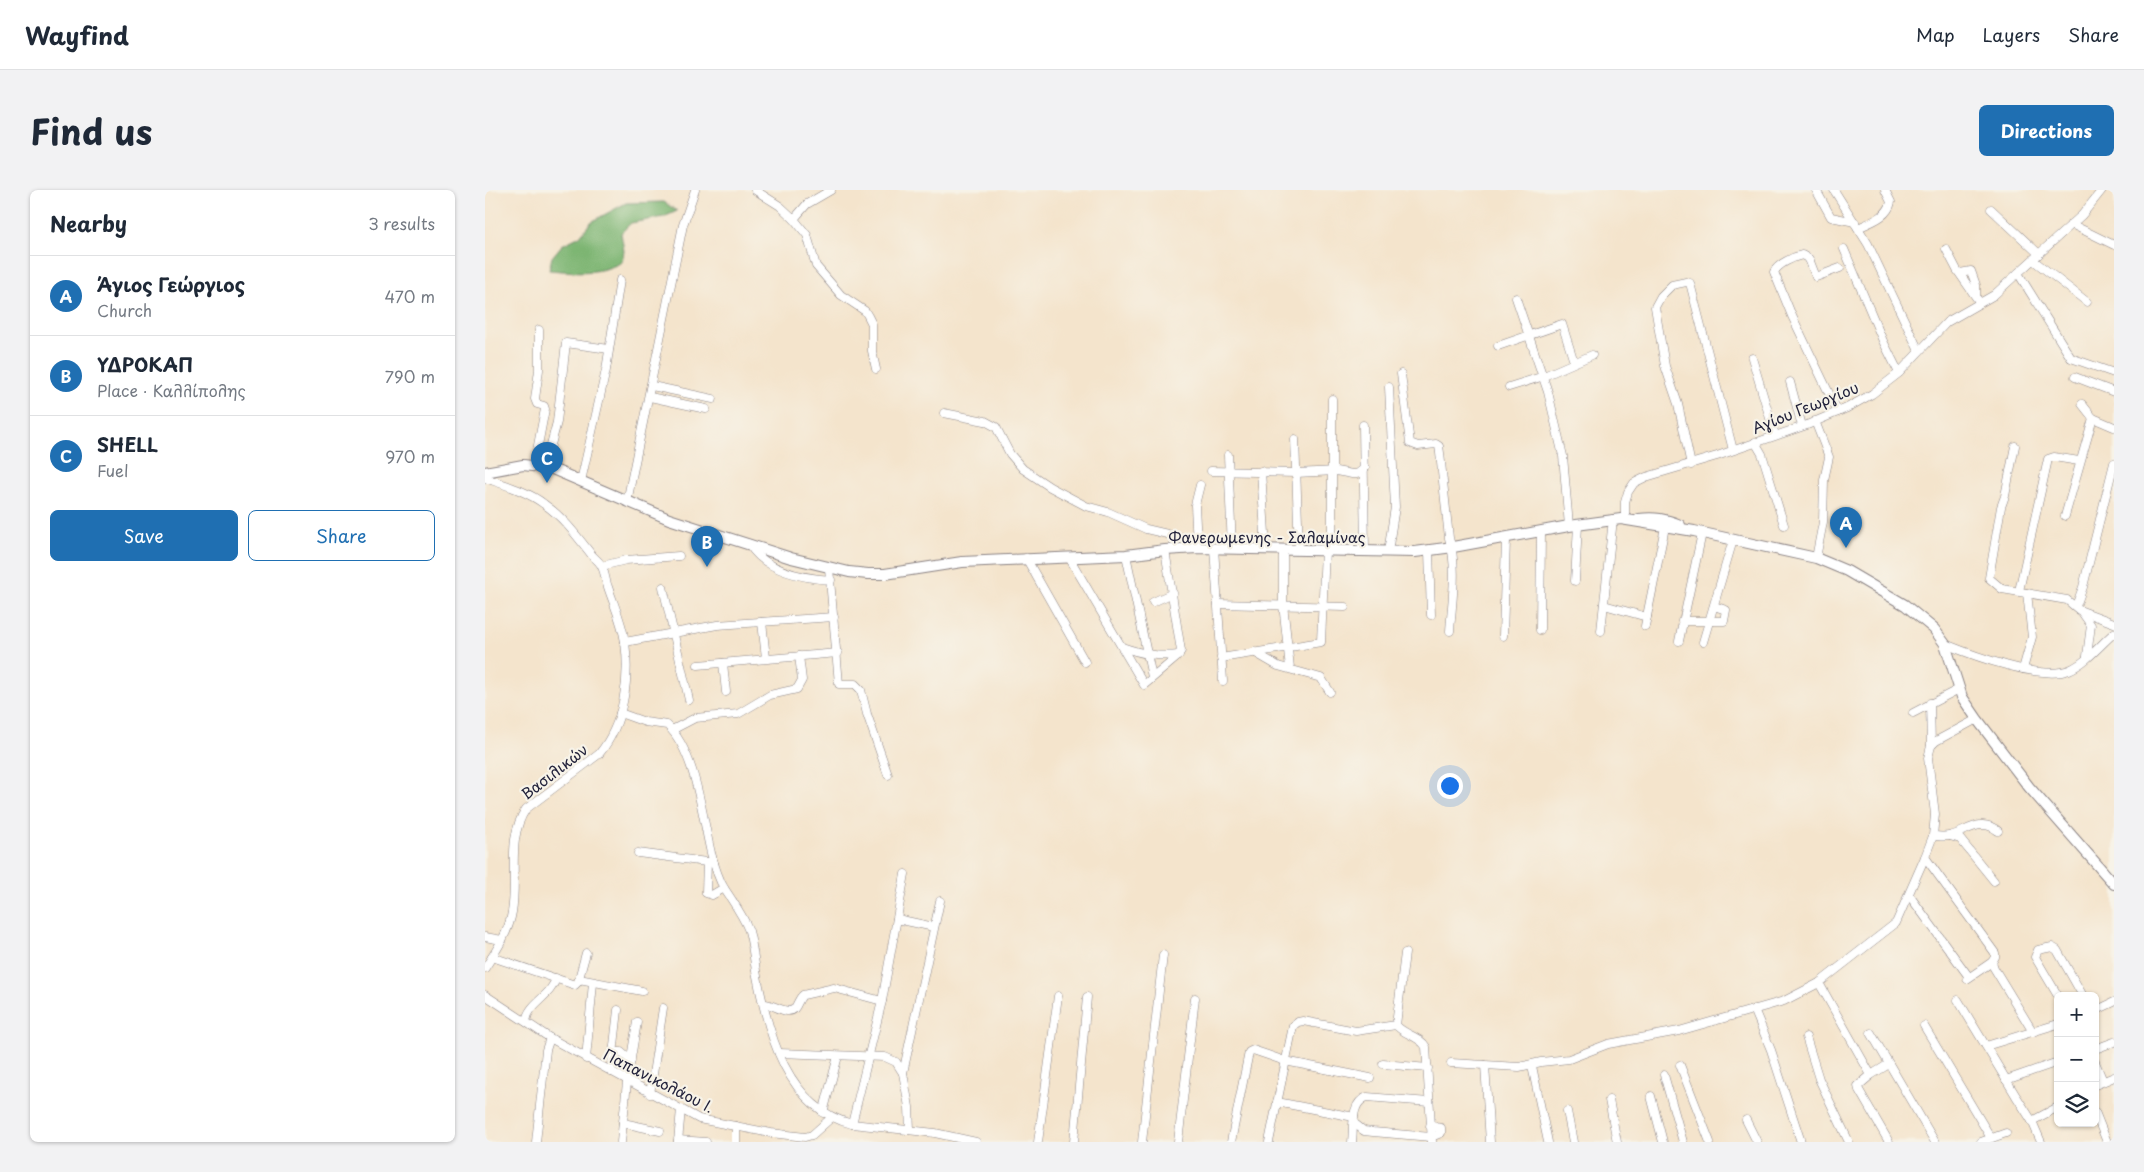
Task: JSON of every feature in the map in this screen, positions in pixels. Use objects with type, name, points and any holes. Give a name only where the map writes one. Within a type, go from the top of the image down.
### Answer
[{"type":"main road","name":"Φανερωμενης - Σαλαμίνας","points":[[485,472],[523,466],[540,467],[581,481],[669,519],[829,568],[868,574],[885,574],[962,562],[1126,555],[1197,544],[1214,548],[1283,550],[1365,550],[1388,552],[1429,550],[1506,539],[1613,519],[1629,520],[1698,532],[1816,558],[1847,571],[1905,605],[1927,622],[1945,644],[1959,689]]},
{"type":"main road","points":[[1629,520],[1666,519],[1698,532]]},
{"type":"main road","points":[[1959,689],[1977,719],[2029,787],[2114,884]]},
{"type":"street","points":[[627,502],[683,226],[695,190]]},
{"type":"street","points":[[755,190],[780,206],[793,219],[807,235],[816,266],[841,295],[865,311],[872,324],[872,351],[876,369]]},
{"type":"street","points":[[793,219],[807,204],[831,190]]},
{"type":"street","points":[[1816,190],[1831,217],[1857,225],[1877,219],[1887,211],[1891,202],[1885,190]]},
{"type":"street","points":[[1834,190],[1857,225],[1877,262],[1919,351]]},
{"type":"street","name":"Αγίου Γεωργίου","points":[[1629,520],[1625,502],[1628,492],[1634,483],[1646,477],[1691,465],[1802,426],[1838,412],[1872,394],[1899,373],[1947,322],[1994,295],[2087,210],[2098,192]]},
{"type":"street","points":[[1991,209],[2036,257],[2087,302]]},
{"type":"street","points":[[2071,224],[2114,245]]},
{"type":"street","points":[[1844,249],[1899,373]]},
{"type":"street","points":[[1946,249],[1960,273],[1971,271],[1974,274],[1975,295],[1980,303]]},
{"type":"street","points":[[1838,412],[1792,316],[1775,272],[1777,266],[1795,256],[1802,255],[1809,259],[1816,276],[1839,268]]},
{"type":"street","points":[[2018,273],[2067,354],[2071,358],[2114,374]]},
{"type":"street","points":[[581,481],[609,349],[620,280]]},
{"type":"street","points":[[1691,465],[1678,404],[1665,366],[1655,307],[1661,296],[1672,285],[1690,283],[1733,450]]},
{"type":"street","points":[[1516,298],[1545,376],[1563,456],[1574,526],[1575,581]]},
{"type":"street","points":[[1497,346],[1564,325],[1574,362]]},
{"type":"street","points":[[539,330],[539,370],[535,399],[537,404],[544,406],[545,409],[540,467]]},
{"type":"street","points":[[540,467],[557,422],[566,344],[609,349]]},
{"type":"street","points":[[1509,387],[1545,376],[1592,355]]},
{"type":"street","points":[[1752,358],[1775,435]]},
{"type":"street","points":[[1401,374],[1410,443],[1418,446],[1436,444],[1439,446],[1449,538],[1453,547],[1451,631]]},
{"type":"street","points":[[2075,377],[2114,392]]},
{"type":"street","points":[[1790,382],[1802,426]]},
{"type":"street","points":[[652,386],[713,398]]},
{"type":"street","points":[[1388,552],[1395,511],[1389,387]]},
{"type":"street","points":[[649,397],[706,410]]},
{"type":"street","points":[[1221,658],[1321,642],[1322,606],[1329,550],[1333,436],[1332,399]]},
{"type":"street","points":[[2082,404],[2093,418],[2114,427]]},
{"type":"street","points":[[944,412],[985,420],[996,427],[1010,454],[1023,469],[1050,487],[1086,506],[1109,512],[1146,529],[1197,544],[1195,505],[1200,484]]},
{"type":"street","points":[[2065,516],[2079,461],[2093,418]]},
{"type":"street","points":[[1815,421],[1829,457],[1824,480],[1824,515],[1816,558]]},
{"type":"street","points":[[1363,425],[1365,550]]},
{"type":"street","points":[[1295,438],[1299,550]]},
{"type":"street","points":[[1755,442],[1762,454],[1784,525]]},
{"type":"street","points":[[2015,446],[1988,575],[2002,589],[2067,600],[2077,608],[2091,625],[2087,656]]},
{"type":"street","points":[[1227,455],[1232,548]]},
{"type":"street","points":[[2023,669],[2032,637],[2023,592],[2048,459],[2054,457],[2079,461]]},
{"type":"street","points":[[2077,608],[2114,463]]},
{"type":"street","points":[[1211,471],[1357,474],[1365,468]]},
{"type":"street","points":[[1261,471],[1266,549]]},
{"type":"street","name":"Βασιλικών","points":[[485,478],[528,494],[545,504],[576,534],[602,566],[625,642],[624,689],[620,713],[613,735],[599,754],[532,804],[519,820],[515,839],[512,913],[502,940],[485,968]]},
{"type":"street","points":[[2104,506],[2114,508]]},
{"type":"street","points":[[1601,632],[1613,519]]},
{"type":"street","points":[[1645,626],[1665,527]]},
{"type":"street","points":[[1540,630],[1541,531]]},
{"type":"street","points":[[1679,641],[1698,532]]},
{"type":"street","points":[[1503,636],[1506,539]]},
{"type":"street","points":[[1703,642],[1733,540]]},
{"type":"street","points":[[749,544],[755,554],[770,566],[806,577],[831,580]]},
{"type":"street","points":[[1214,548],[1223,681]]},
{"type":"street","points":[[1070,558],[1144,685],[1179,655],[1180,641],[1165,550]]},
{"type":"street","points":[[1283,550],[1283,604],[1290,668]]},
{"type":"street","points":[[1429,550],[1431,615]]},
{"type":"street","points":[[1126,555],[1152,677]]},
{"type":"street","points":[[602,566],[625,560],[679,556]]},
{"type":"street","points":[[1026,558],[1085,662]]},
{"type":"street","points":[[829,568],[838,653],[839,684],[855,684],[861,690],[867,714],[888,775]]},
{"type":"street","points":[[663,587],[689,700]]},
{"type":"street","points":[[1153,602],[1173,593]]},
{"type":"street","points":[[1218,604],[1283,604],[1345,607]]},
{"type":"street","points":[[1605,605],[1647,617]]},
{"type":"street","points":[[1682,621],[1721,622],[1725,618],[1726,610],[1714,606]]},
{"type":"street","points":[[2077,608],[2114,623]]},
{"type":"street","points":[[625,642],[674,635],[717,625],[834,617]]},
{"type":"street","points":[[762,622],[766,658]]},
{"type":"street","points":[[1945,644],[1982,658],[2023,669],[2045,673],[2063,672],[2077,665],[2114,633]]},
{"type":"street","points":[[1122,647],[1136,653],[1166,656],[1179,655]]},
{"type":"street","points":[[1254,652],[1275,665],[1321,678],[1330,692]]},
{"type":"street","points":[[698,665],[838,653]]},
{"type":"street","points":[[672,730],[695,718],[738,714],[770,695],[797,690],[802,680],[799,656]]},
{"type":"street","points":[[723,662],[726,692]]},
{"type":"street","points":[[1913,713],[1959,689]]},
{"type":"street","points":[[1451,1063],[1477,1063],[1510,1068],[1533,1066],[1541,1062],[1579,1057],[1608,1044],[1679,1031],[1784,1001],[1819,982],[1893,926],[1899,919],[1925,857],[1933,836],[1935,814],[1928,758],[1931,746],[1930,703]]},
{"type":"street","points":[[620,713],[645,722],[664,724],[672,730],[684,752],[696,782],[711,862],[724,888],[743,917],[748,930],[764,1004],[779,1052],[792,1080],[807,1099],[831,1118],[852,1124],[935,1133],[976,1142]]},
{"type":"street","points":[[1931,746],[1936,741],[1977,719]]},
{"type":"street","points":[[1950,836],[1964,829],[1981,825],[1993,827],[1998,831]]},
{"type":"street","points":[[1933,836],[1950,836],[1960,839],[1994,881]]},
{"type":"street","points":[[638,853],[711,862]]},
{"type":"street","points":[[1909,895],[1968,978],[1992,962],[1995,953],[1925,857]]},
{"type":"street","points":[[711,862],[706,892],[712,895],[724,888]]},
{"type":"street","points":[[852,1124],[882,1001],[905,874]]},
{"type":"street","points":[[910,1130],[909,1107],[903,1073],[940,901]]},
{"type":"street","points":[[897,919],[934,927]]},
{"type":"street","points":[[485,937],[502,940]]},
{"type":"street","points":[[2056,992],[2035,957],[2038,950],[2052,947],[2057,950],[2081,992]]},
{"type":"street","points":[[1277,1102],[1354,1120],[1364,1131],[1432,1140],[1438,1135],[1441,1130],[1438,1126],[1431,1126],[1428,1068],[1424,1043],[1401,1032],[1396,1025],[1405,953]]},
{"type":"street","points":[[492,957],[575,984],[579,979],[586,954]]},
{"type":"street","points":[[1142,1142],[1163,955]]},
{"type":"street","points":[[1992,962],[2033,1032]]},
{"type":"street","points":[[526,1021],[530,1010],[554,985],[556,978]]},
{"type":"street","points":[[579,979],[642,991]]},
{"type":"street","points":[[1819,982],[1871,1075]]},
{"type":"street","points":[[586,1059],[593,983]]},
{"type":"street","points":[[764,1004],[771,1004],[784,1011],[789,1011],[794,1009],[799,998],[803,995],[834,988],[882,1001]]},
{"type":"street","name":"Παπανικολάου Ι.","points":[[485,995],[550,1038],[586,1059],[705,1121],[812,1139],[831,1118]]},
{"type":"street","points":[[1038,1142],[1058,996]]},
{"type":"street","points":[[1074,1142],[1087,997]]},
{"type":"street","points":[[1178,1142],[1195,998]]},
{"type":"street","points":[[1958,1000],[2032,1121],[2041,1142]]},
{"type":"street","points":[[2099,1009],[2114,1002]]},
{"type":"street","points":[[650,1094],[663,1008]]},
{"type":"street","points":[[611,1072],[618,1010]]},
{"type":"street","points":[[1754,1010],[1771,1050],[1801,1142]]},
{"type":"street","points":[[1269,1142],[1293,1026],[1297,1022],[1303,1021],[1355,1032],[1396,1025]]},
{"type":"street","points":[[621,1142],[627,1082],[637,1022]]},
{"type":"street","points":[[1986,1046],[2054,1025]]},
{"type":"street","points":[[1924,1026],[1991,1138]]},
{"type":"street","points":[[1871,1033],[1935,1142]]},
{"type":"street","points":[[1806,1037],[1819,1079],[1849,1142]]},
{"type":"street","points":[[536,1142],[546,1050],[550,1038]]},
{"type":"street","points":[[2099,1048],[2114,1042]]},
{"type":"street","points":[[1231,1142],[1249,1052],[1253,1050],[1285,1061],[1370,1078]]},
{"type":"street","points":[[613,1052],[621,1052],[631,1061]]},
{"type":"street","points":[[779,1052],[890,1058],[896,1062],[903,1073]]},
{"type":"street","points":[[823,1113],[838,1056]]},
{"type":"street","points":[[2006,1080],[2054,1063]]},
{"type":"street","points":[[1383,1064],[1428,1068]]},
{"type":"street","points":[[1889,1064],[1860,1082],[1858,1086],[1889,1142]]},
{"type":"street","points":[[1485,1065],[1490,1142]]},
{"type":"street","points":[[1681,1065],[1710,1142]]},
{"type":"street","points":[[1533,1066],[1548,1142]]},
{"type":"street","points":[[2099,1072],[2103,1081]]},
{"type":"street","points":[[1664,1075],[1683,1142]]},
{"type":"street","points":[[2099,1083],[2114,1077]]},
{"type":"street","points":[[1651,1096],[1663,1142]]},
{"type":"street","points":[[1352,1142],[1354,1120],[1359,1102],[1367,1097],[1429,1102]]},
{"type":"street","points":[[1609,1100],[1617,1142]]},
{"type":"street","points":[[681,1109],[678,1141],[706,1142]]},
{"type":"street","points":[[2032,1121],[2054,1109]]},
{"type":"street","points":[[1567,1111],[1573,1142]]},
{"type":"street","points":[[1747,1120],[1757,1142]]},
{"type":"street","points":[[2099,1122],[2107,1142]]},
{"type":"street","points":[[623,1123],[660,1131]]},
{"type":"street","points":[[735,1142],[736,1126]]},
{"type":"street","points":[[933,1142],[935,1133]]},
{"type":"street","points":[[1981,1142],[2006,1133]]},
{"type":"green space","points":[[664,202],[677,211],[664,217],[631,223],[621,233],[624,251],[622,262],[596,271],[549,270],[552,257],[562,245],[580,236],[591,222],[626,203]]},
{"type":"place","name":"SHELL","points":[[547,483]]},
{"type":"place","name":"Άγιος Γεώργιος","points":[[1846,548]]},
{"type":"place","name":"ΥΔΡΟΚΑΠ","points":[[707,567]]}]
